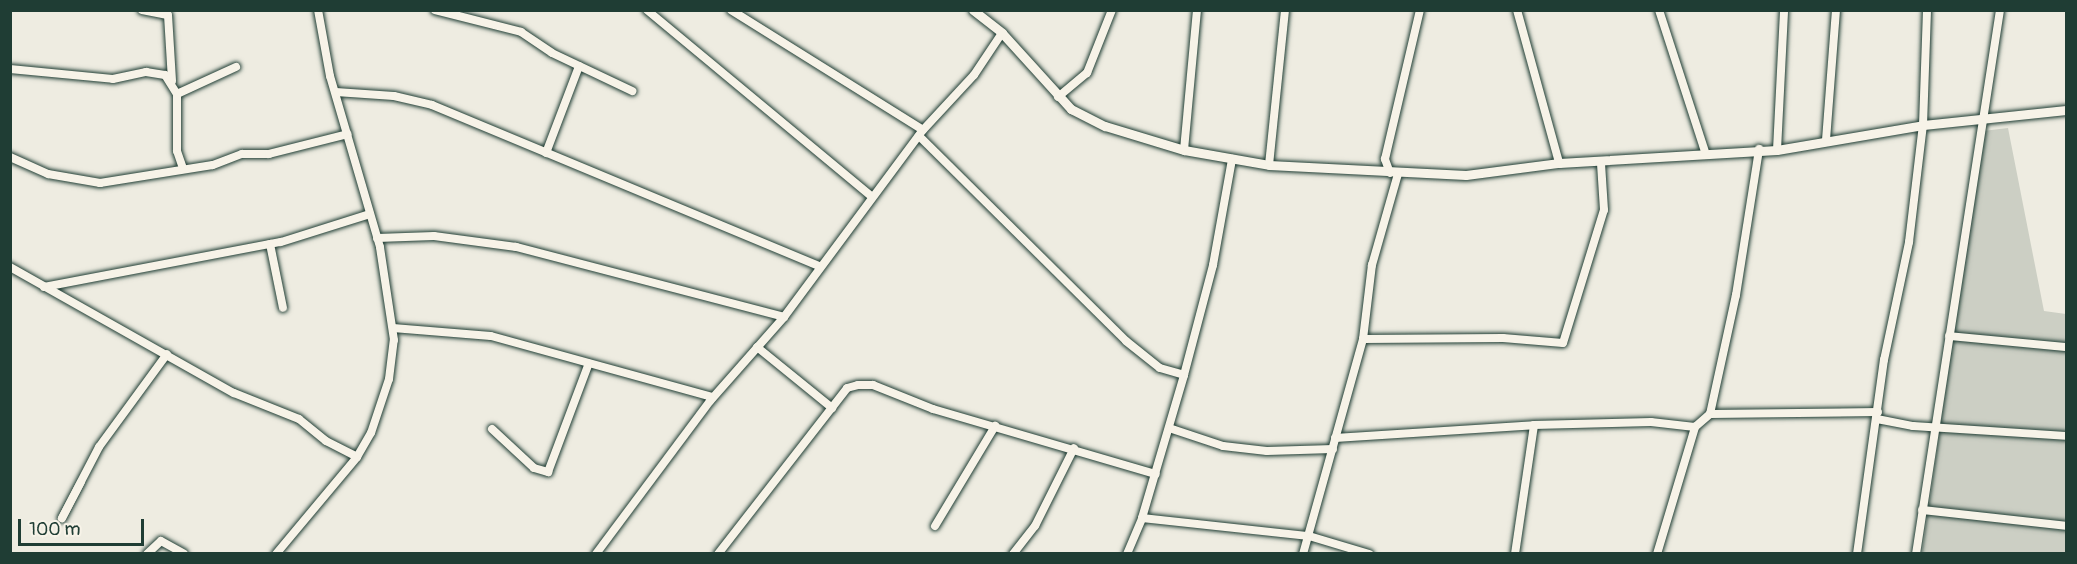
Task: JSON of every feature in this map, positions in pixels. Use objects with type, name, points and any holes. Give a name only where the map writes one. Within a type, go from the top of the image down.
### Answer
[{"type":"street","points":[[142,10],[168,15],[172,81],[177,94],[177,151],[183,168]]},
{"type":"street","points":[[276,554],[357,457],[371,433],[389,379],[393,328],[377,238],[336,93],[318,10]]},
{"type":"street","points":[[435,10],[521,32],[579,66],[632,91]]},
{"type":"street","points":[[647,10],[871,196]]},
{"type":"street","points":[[731,10],[921,133],[1126,341],[1160,368],[1184,375]]},
{"type":"street","points":[[973,10],[1002,33],[1058,97],[1105,126],[1184,150],[1269,165],[1394,174],[1466,174],[1559,163],[1601,164],[1759,149],[1777,150],[1923,125],[2067,110]]},
{"type":"street","points":[[1184,150],[1197,10]]},
{"type":"street","points":[[1269,165],[1285,10]]},
{"type":"street","points":[[1303,554],[1363,339],[1372,265],[1394,174],[1385,159],[1420,10]]},
{"type":"street","points":[[1517,10],[1559,163]]},
{"type":"street","points":[[1659,10],[1706,155]]},
{"type":"street","points":[[1777,150],[1784,10]]},
{"type":"street","points":[[1826,140],[1836,10]]},
{"type":"street","points":[[1857,554],[1877,416],[1909,242],[1923,125],[1927,10]]},
{"type":"street","points":[[1916,554],[2000,10]]},
{"type":"street","points":[[1058,97],[1087,73],[1110,13]]},
{"type":"street","points":[[596,554],[713,397],[784,317],[871,196],[921,133],[974,75],[1002,33]]},
{"type":"street","points":[[546,153],[579,66]]},
{"type":"street","points":[[177,94],[236,67]]},
{"type":"street","points":[[10,69],[113,79],[151,71],[172,81]]},
{"type":"street","points":[[336,93],[394,96],[432,105],[821,267]]},
{"type":"street","points":[[10,158],[48,174],[89,183],[213,165],[242,154],[269,154],[348,134]]},
{"type":"street","points":[[1657,554],[1695,427],[1710,414],[1737,295],[1759,149]]},
{"type":"street","points":[[1127,554],[1143,518],[1184,375],[1213,265],[1233,159]]},
{"type":"street","points":[[1363,339],[1503,338],[1563,344],[1604,210],[1601,164]]},
{"type":"street","points":[[44,287],[270,244],[370,213]]},
{"type":"street","points":[[377,238],[434,236],[516,247],[784,317]]},
{"type":"street","points":[[270,244],[283,308]]},
{"type":"street","points":[[10,267],[234,393],[299,419],[326,441],[357,457]]},
{"type":"street","points":[[393,328],[491,336],[713,397]]},
{"type":"street","points":[[1949,336],[2067,347]]},
{"type":"street","points":[[757,348],[832,408]]},
{"type":"street","points":[[63,518],[99,447],[167,354]]},
{"type":"street","points":[[492,429],[534,468],[548,472],[589,363]]},
{"type":"street","points":[[718,554],[848,388],[873,385],[994,426],[1156,474]]},
{"type":"street","points":[[1710,414],[1877,416],[1935,427],[2067,436]]},
{"type":"street","points":[[1335,438],[1534,425],[1651,422],[1695,427]]},
{"type":"street","points":[[1515,554],[1534,425]]},
{"type":"street","points":[[935,526],[994,426]]},
{"type":"street","points":[[1169,428],[1223,446],[1267,451],[1333,449]]},
{"type":"street","points":[[1013,554],[1035,526],[1074,448]]},
{"type":"street","points":[[63,518],[81,482]]},
{"type":"street","points":[[63,518],[73,501]]},
{"type":"street","points":[[1922,510],[2067,526]]},
{"type":"street","points":[[1143,518],[1309,536],[1369,554]]},
{"type":"street","points":[[147,554],[160,541],[184,554]]},
{"type":"shaded area","points":[[2008,128],[2044,311],[2066,314],[2066,553],[1922,554],[1983,131]]}]
